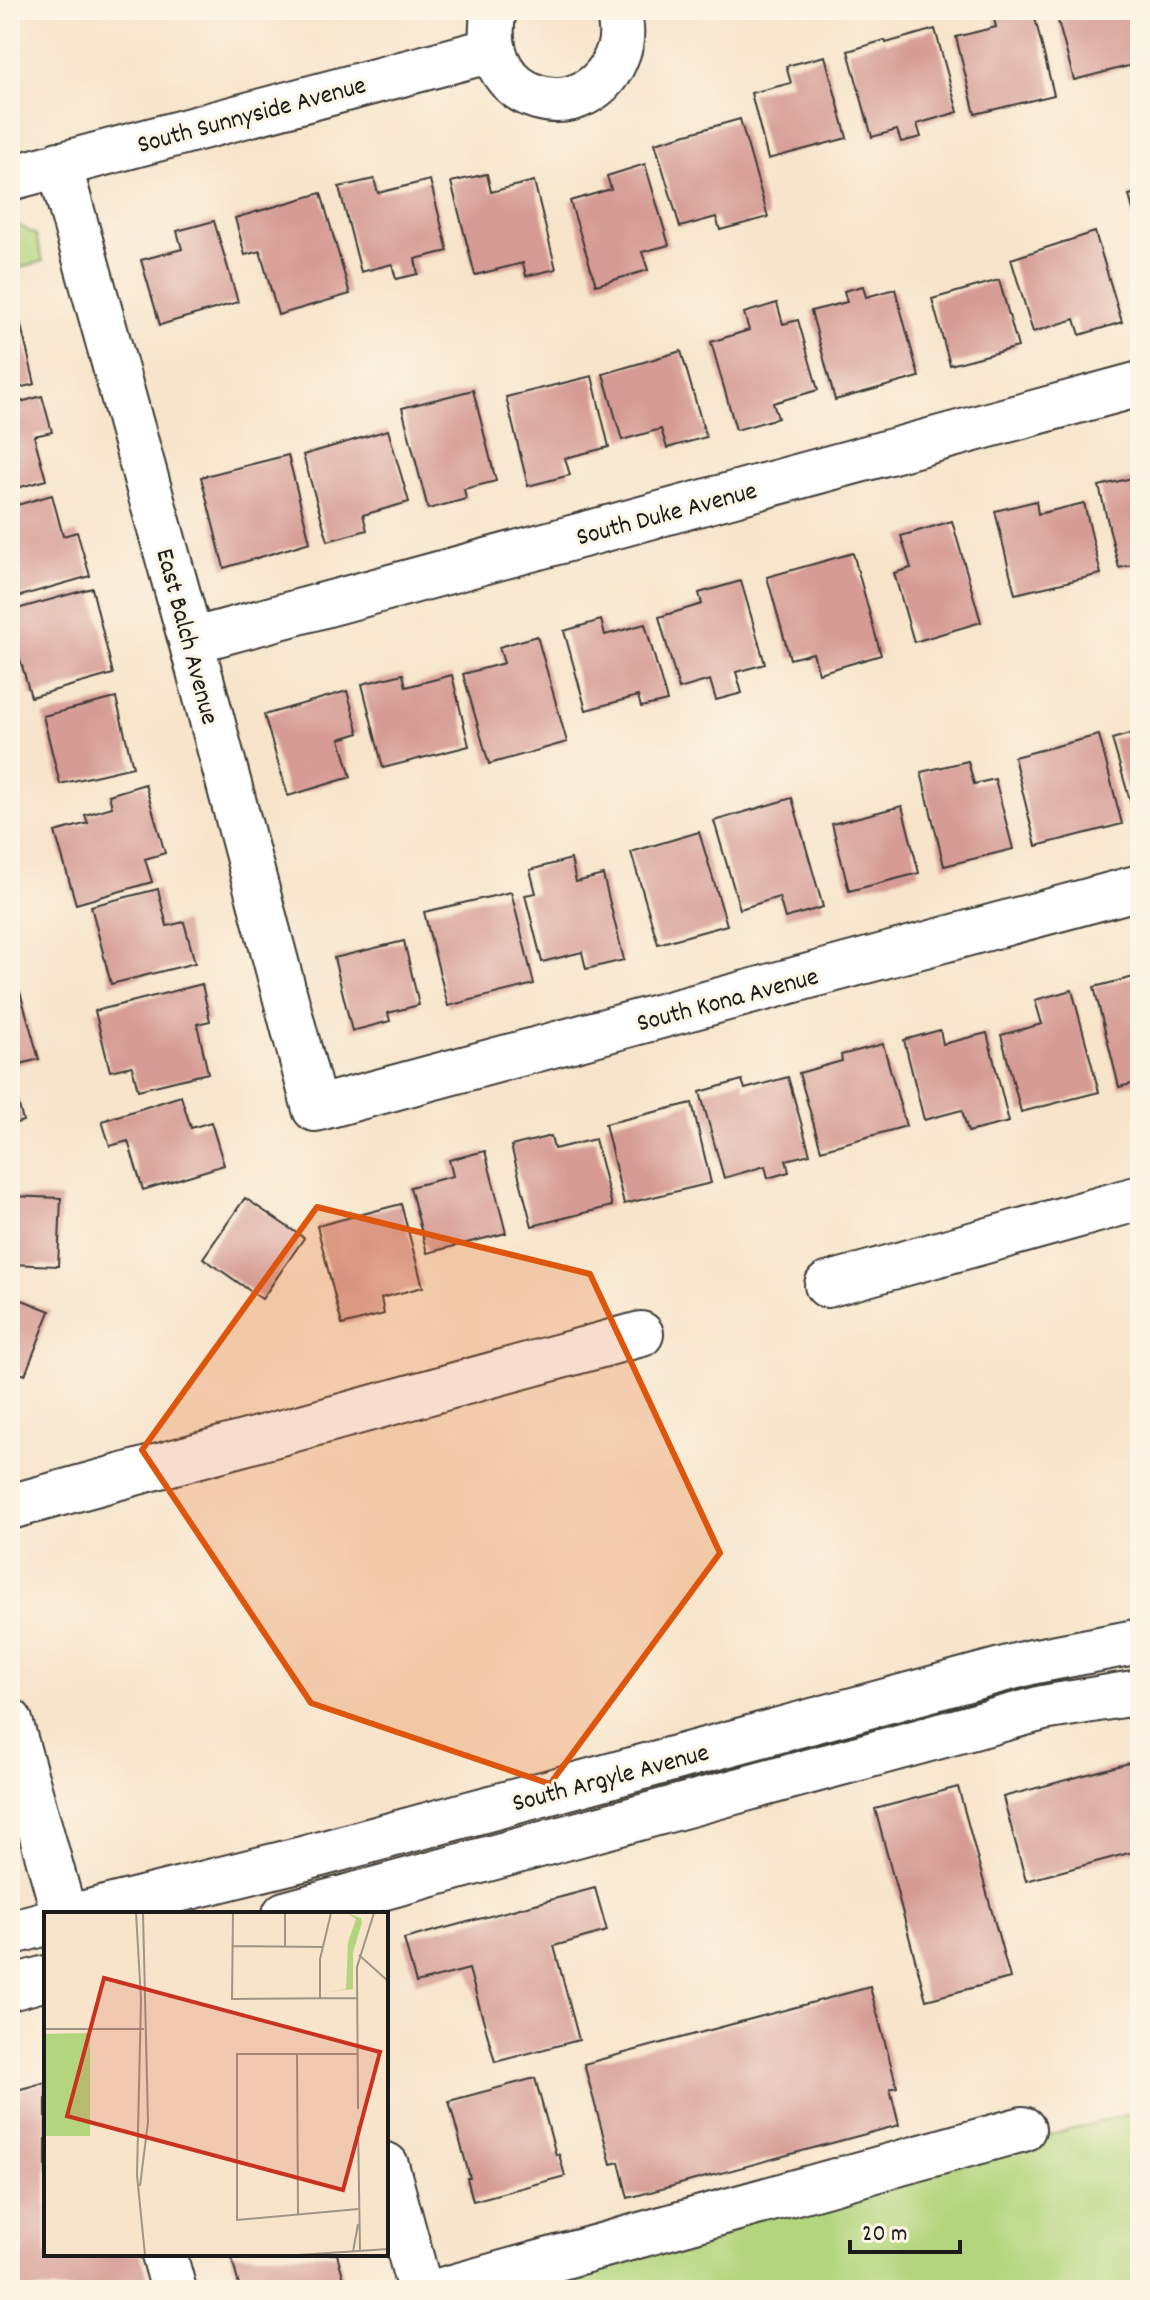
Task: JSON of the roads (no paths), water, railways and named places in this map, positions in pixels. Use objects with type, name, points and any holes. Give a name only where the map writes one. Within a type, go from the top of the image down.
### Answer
[{"type":"street","points":[[493,30],[501,71],[517,88],[538,97],[558,100],[580,95],[600,83],[614,65],[622,43],[626,12]]},
{"type":"street","name":"South Sunnyside Avenue","points":[[10,178],[493,30]]},
{"type":"street","name":"East Balch Avenue","points":[[59,164],[191,641],[315,1109]]},
{"type":"street","name":"South Duke Avenue","points":[[191,641],[1140,384]]},
{"type":"street","name":"South Kona Avenue","points":[[315,1109],[1140,887]]},
{"type":"street","points":[[827,1285],[1140,1198]]},
{"type":"street","points":[[10,1507],[641,1334]]},
{"type":"street","name":"South Argyle Avenue","points":[[89,1912],[302,1859],[1031,1662],[1140,1641]]},
{"type":"street","name":"South Argyle Avenue","points":[[306,1911],[1043,1708],[1140,1692]]},
{"type":"street","points":[[10,1721],[63,1912]]},
{"type":"street","points":[[302,1859],[306,1911]]},
{"type":"street","points":[[10,1933],[44,1924]]},
{"type":"street","points":[[10,1988],[44,1979]]},
{"type":"street","points":[[442,2290],[1023,2129]]},
{"type":"street","points":[[388,2172],[420,2290]]},
{"type":"street","points":[[165,2256],[174,2290]]}]
